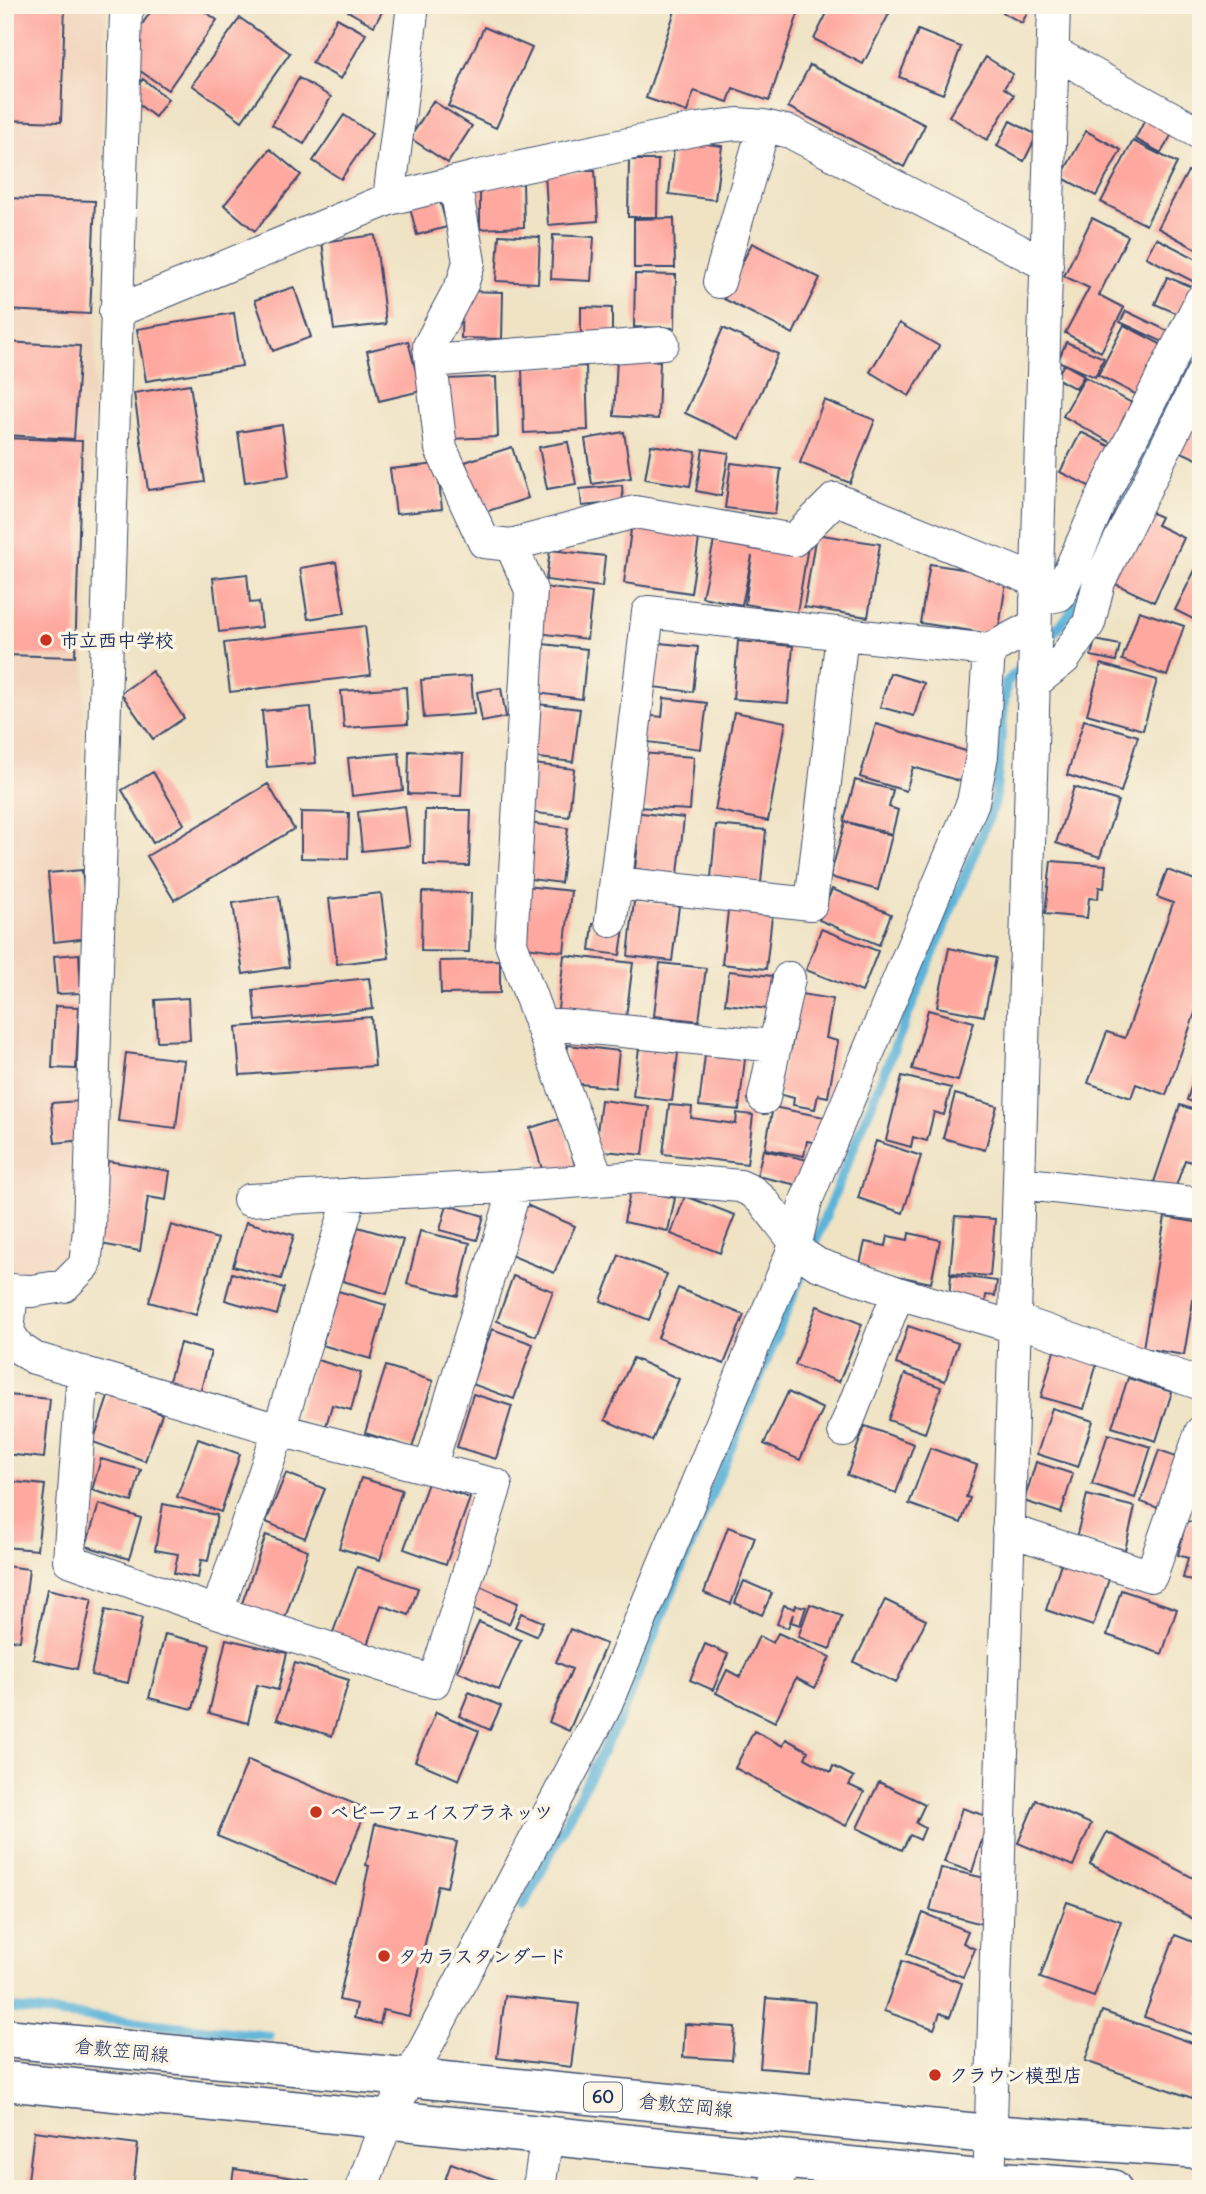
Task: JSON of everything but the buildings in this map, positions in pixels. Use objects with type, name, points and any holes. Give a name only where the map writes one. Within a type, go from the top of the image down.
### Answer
[{"type":"main road","name":"倉敷笠岡線","points":[[5,2038],[989,2134],[1201,2149]]},
{"type":"main road","name":"60","points":[[5,2081],[547,2135],[780,2174],[1112,2189]]},
{"type":"street","points":[[83,1372],[69,1560],[217,1612],[434,1682],[496,1485],[279,1430],[83,1372],[34,1358],[19,1348],[8,1332],[9,1290],[32,1291],[64,1286],[85,1265],[89,1230],[115,312],[126,13],[130,5]]},
{"type":"street","points":[[389,199],[413,5]]},
{"type":"street","points":[[989,2184],[1054,5]]},
{"type":"street","points":[[1053,51],[1201,134]]},
{"type":"street","points":[[115,312],[389,199],[698,129],[737,124],[790,132],[1047,265]]},
{"type":"street","points":[[719,282],[764,126]]},
{"type":"street","points":[[455,182],[469,262],[463,282],[429,346],[441,449],[484,542],[511,545],[635,512],[794,540],[835,499],[1036,611]]},
{"type":"street","points":[[611,920],[648,612],[989,650],[1059,595],[1105,491],[1201,300]]},
{"type":"street","points":[[431,360],[663,343]]},
{"type":"street","points":[[1034,675],[1064,659],[1089,624],[1099,582],[1201,376]]},
{"type":"street","points":[[511,545],[531,590],[511,943],[598,1180]]},
{"type":"street","points":[[616,883],[811,904],[842,634]]},
{"type":"street","points":[[361,2189],[388,2119],[604,1709],[804,1253],[806,1201],[973,803],[982,755],[989,650]]},
{"type":"street","points":[[764,1098],[789,978]]},
{"type":"street","points":[[540,1023],[775,1046]]},
{"type":"street","points":[[249,1200],[638,1177],[740,1186],[763,1201],[804,1253],[898,1293],[1015,1324],[1201,1384]]},
{"type":"street","points":[[1019,1183],[1201,1204]]},
{"type":"street","points":[[430,1468],[516,1186]]},
{"type":"street","points":[[217,1612],[279,1430],[351,1194]]},
{"type":"street","points":[[844,1430],[898,1293]]},
{"type":"street","points":[[1008,1530],[1151,1576],[1201,1432]]},
{"type":"street","points":[[537,2189],[547,2135]]},
{"type":"shaded area","name":"市立西中学校","points":[[5,5],[106,5],[67,1276],[5,1275]]},
{"type":"waterway","points":[[1096,548],[1201,338]]},
{"type":"waterway","points":[[1043,644],[1070,614],[1077,588]]},
{"type":"waterway","points":[[523,1906],[622,1713],[995,802],[1006,683],[1027,661]]},
{"type":"waterway","points":[[5,2008],[269,2036]]},
{"type":"place","name":"市立西中学校","points":[[46,640]]},
{"type":"place","name":"ベビーフェイスプラネッツ","points":[[316,1812]]},
{"type":"place","name":"タカラスタンダード","points":[[384,1956]]},
{"type":"place","name":"クラウン模型店","points":[[935,2075]]}]
